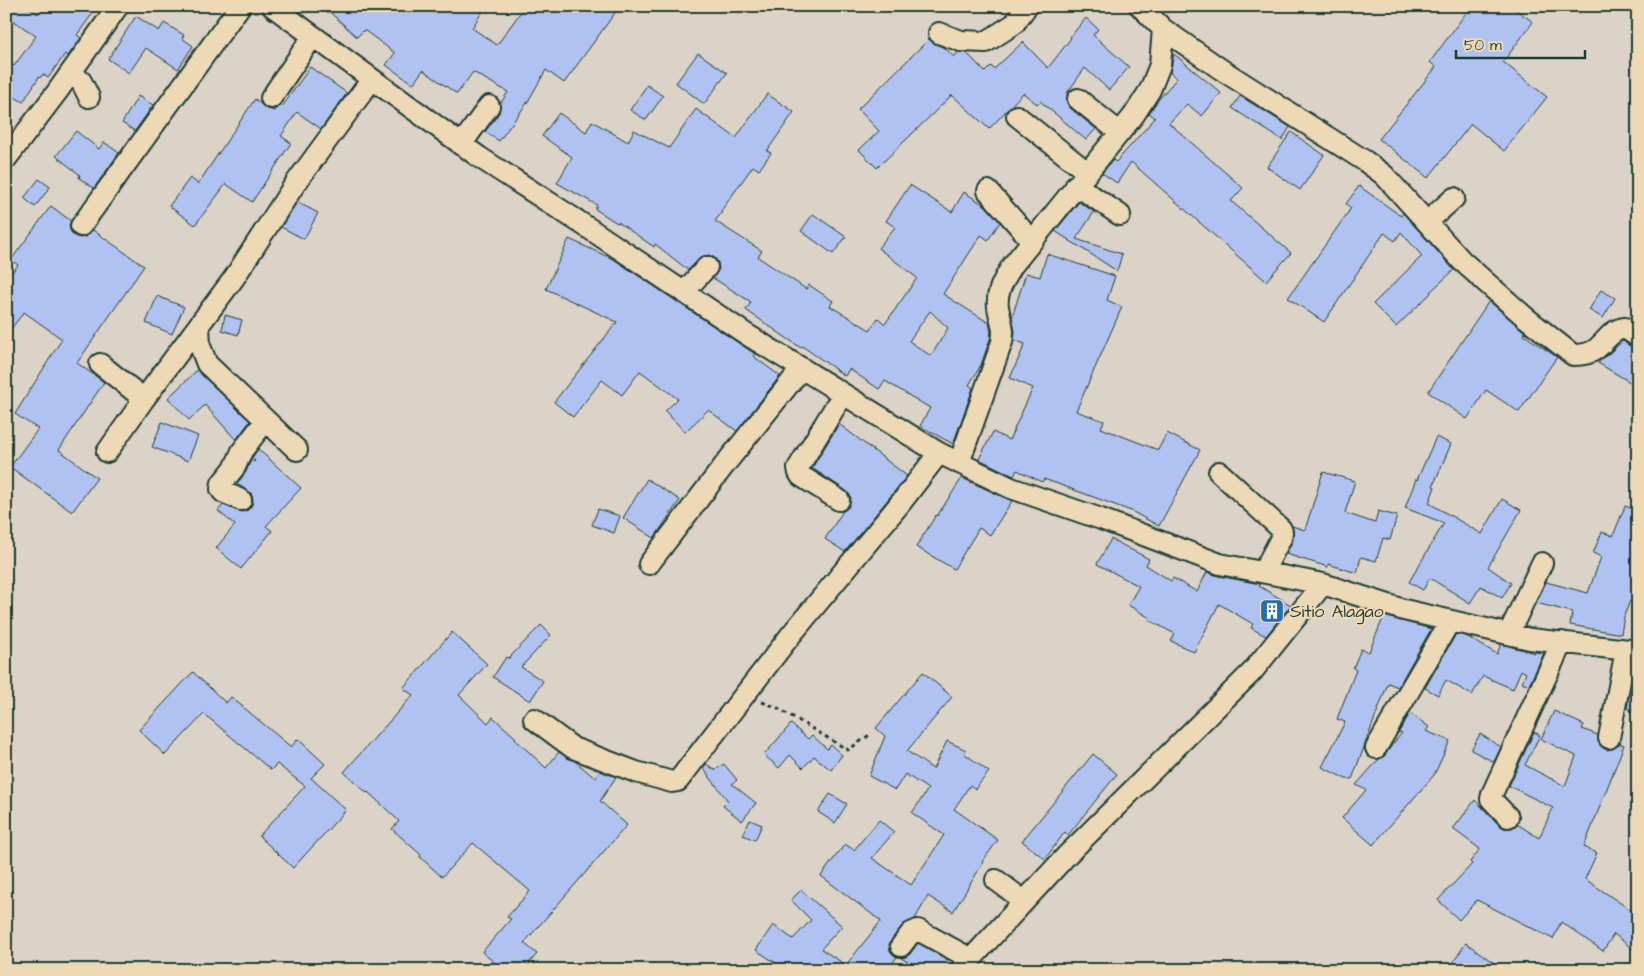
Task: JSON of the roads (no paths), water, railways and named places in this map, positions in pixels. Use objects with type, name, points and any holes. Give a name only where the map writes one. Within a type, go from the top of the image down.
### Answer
[{"type":"street","points":[[6,159],[71,73],[118,6]]},
{"type":"street","points":[[81,226],[240,6]]},
{"type":"street","points":[[272,6],[461,145],[746,334],[959,464],[1011,488],[1101,519],[1220,564],[1323,584],[1404,610],[1509,634],[1632,650],[1608,738]]},
{"type":"street","points":[[939,33],[961,41],[986,42],[1014,24],[1027,6]]},
{"type":"street","points":[[1140,6],[1163,29],[1222,70],[1384,175],[1462,261],[1525,317],[1573,355],[1586,354],[1595,350],[1615,330],[1625,328],[1638,337]]},
{"type":"street","points":[[959,464],[1002,342],[1004,326],[998,307],[999,288],[1012,266],[1134,115],[1150,90],[1160,64],[1163,29]]},
{"type":"street","points":[[271,98],[313,36]]},
{"type":"street","points":[[71,73],[81,81],[89,97]]},
{"type":"street","points":[[107,452],[234,278],[295,184],[372,78]]},
{"type":"street","points":[[1078,99],[1119,132]]},
{"type":"street","points":[[461,145],[489,106]]},
{"type":"street","points":[[1017,116],[1120,215]]},
{"type":"street","points":[[988,191],[1032,241]]},
{"type":"street","points":[[1427,222],[1454,198]]},
{"type":"street","points":[[684,292],[707,267]]},
{"type":"street","points":[[199,324],[200,346],[207,364],[297,450]]},
{"type":"street","points":[[100,364],[144,399]]},
{"type":"street","points":[[649,564],[802,368]]},
{"type":"street","points":[[839,500],[801,476],[798,468],[843,394]]},
{"type":"street","points":[[241,500],[223,492],[222,483],[235,467],[242,451],[266,420]]},
{"type":"street","points":[[534,719],[573,748],[636,772],[672,782],[678,781],[790,636],[903,500],[939,453]]},
{"type":"street","points":[[1219,472],[1281,529],[1281,538],[1263,572]]},
{"type":"street","points":[[1509,634],[1542,563]]},
{"type":"street","points":[[901,946],[911,933],[918,930],[966,964],[1067,856],[1252,672],[1323,584]]},
{"type":"street","points":[[1376,748],[1450,621]]},
{"type":"street","points":[[1508,817],[1491,799],[1492,794],[1562,642]]},
{"type":"street","points":[[996,880],[1024,901]]},
{"type":"place","name":"Sitio Alagao","points":[[1272,611]]}]
